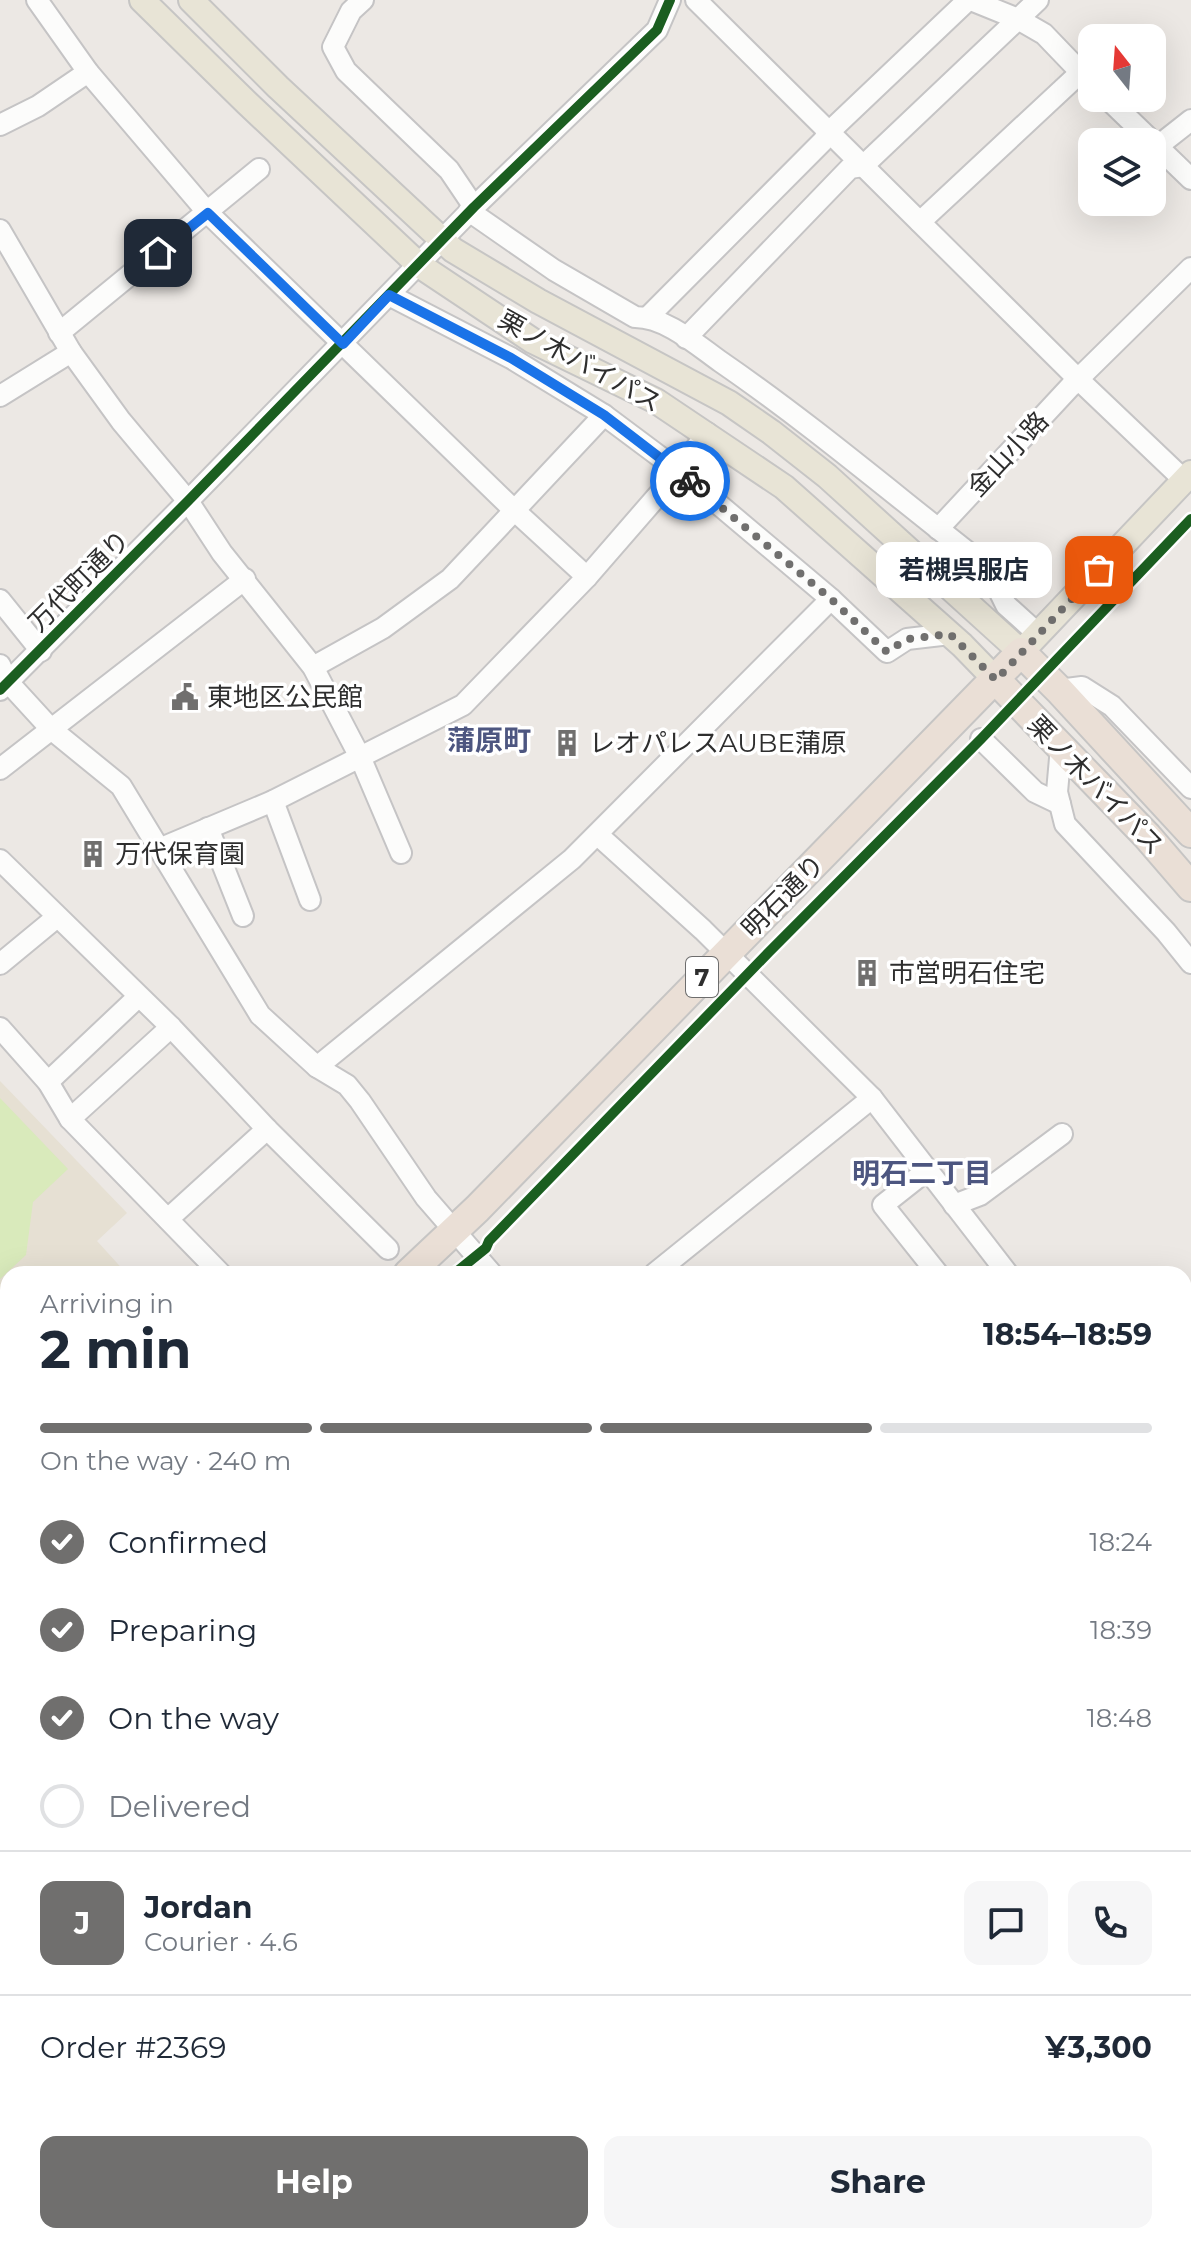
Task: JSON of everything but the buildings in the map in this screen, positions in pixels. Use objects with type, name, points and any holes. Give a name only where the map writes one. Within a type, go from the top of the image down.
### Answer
[{"type":"highway","name":"明石通り","points":[[417,1266],[1030,643]]},
{"type":"highway","name":"栗ノ木バイパス","points":[[1030,643],[1059,690],[1191,833]]},
{"type":"highway","name":"栗ノ木バイパス","points":[[996,680],[1147,836],[1191,887]]},
{"type":"main road","name":"栗ノ木バイパス","points":[[142,0],[419,265],[533,341],[656,401],[784,487],[950,634],[996,680]]},
{"type":"main road","name":"栗ノ木バイパス","points":[[191,0],[278,87],[442,241],[538,301],[716,395],[760,424],[1030,643]]},
{"type":"main road","points":[[1030,643],[1189,480]]},
{"type":"street","points":[[37,0],[88,72],[208,213],[587,577]]},
{"type":"street","name":"万代町通り","points":[[3,679],[41,651],[472,209],[657,30],[670,0]]},
{"type":"street","points":[[696,0],[1079,380],[1189,480]]},
{"type":"street","points":[[648,317],[829,132],[970,0],[1018,19],[1044,34],[1078,70]]},
{"type":"street","points":[[686,338],[850,168],[863,166],[1038,0]]},
{"type":"street","points":[[352,4],[333,47],[346,71],[449,170],[472,209],[554,270],[635,317],[648,317],[686,338],[784,405],[988,568],[1030,643]]},
{"type":"street","points":[[0,125],[38,106],[88,72]]},
{"type":"street","points":[[920,222],[1078,85]]},
{"type":"street","points":[[1122,112],[1139,128]]},
{"type":"street","points":[[1166,140],[1191,120]]},
{"type":"street","points":[[1166,154],[1191,179]]},
{"type":"street","points":[[59,333],[259,169]]},
{"type":"street","points":[[0,230],[71,352],[121,421],[188,501],[222,553],[313,667],[361,759],[401,853]]},
{"type":"street","name":"金山小路","points":[[938,529],[1079,380],[1191,268]]},
{"type":"street","points":[[389,295],[511,358],[604,415],[679,471],[831,599],[887,652],[907,639],[950,634]]},
{"type":"street","points":[[0,396],[71,352]]},
{"type":"street","points":[[313,667],[383,628],[450,579],[604,415]]},
{"type":"street","points":[[159,849],[273,801],[463,705],[587,577],[679,471],[707,433]]},
{"type":"street","points":[[0,769],[245,579]]},
{"type":"street","points":[[317,1067],[572,859],[831,599]]},
{"type":"street","points":[[0,600],[41,651]]},
{"type":"street","points":[[3,679],[51,729],[121,786],[260,1015],[317,1067],[347,1085],[426,1198],[485,1266]]},
{"type":"street","points":[[1059,690],[1082,687],[1112,706],[1191,788]]},
{"type":"street","points":[[981,739],[1035,792],[1060,804]]},
{"type":"street","points":[[1061,747],[1057,792],[1065,824],[1191,963]]},
{"type":"street","points":[[273,801],[310,900]]},
{"type":"street","points":[[208,828],[243,916]]},
{"type":"street","points":[[598,835],[726,953],[872,1098],[1002,1266]]},
{"type":"street","points":[[0,860],[171,1027],[267,1129],[388,1249]]},
{"type":"street","points":[[0,964],[57,917]]},
{"type":"street","points":[[48,1082],[138,997]]},
{"type":"street","points":[[70,1119],[171,1027]]},
{"type":"street","points":[[0,1028],[48,1082],[70,1119],[213,1266]]},
{"type":"street","points":[[664,1266],[872,1098]]},
{"type":"street","points":[[168,1219],[267,1129]]},
{"type":"street","points":[[954,1205],[980,1195],[1062,1134]]},
{"type":"street","points":[[926,1171],[883,1205],[932,1266]]},
{"type":"shaded area","points":[[0,1081],[127,1213],[97,1241],[120,1266],[0,1266]]},
{"type":"green space","points":[[0,1098],[68,1169],[33,1202],[26,1255],[14,1266],[0,1266]]},
{"type":"cycle path","points":[[0,690],[474,207],[657,30],[670,0]]},
{"type":"cycle path","points":[[464,1266],[486,1248],[489,1241],[981,739],[1191,519]]},
{"type":"way so far","points":[[690,481],[831,599],[887,652],[907,639],[950,634],[996,680],[1099,570]]},
{"type":"place","name":"若槻呉服店","points":[[1099,570]]},
{"type":"place","name":"東地区公民館","points":[[185,697]]},
{"type":"place","name":"レオパレスAUBE蒲原","points":[[567,743]]},
{"type":"place","name":"万代保育園","points":[[93,854]]},
{"type":"place","name":"市営明石住宅","points":[[867,973]]},
{"type":"district","name":"蒲原町","points":[[489,740]]},
{"type":"district","name":"明石二丁目","points":[[922,1173]]},
{"type":"route","points":[[158,253],[208,213],[343,344],[389,295],[511,358],[604,415],[690,481]]}]
